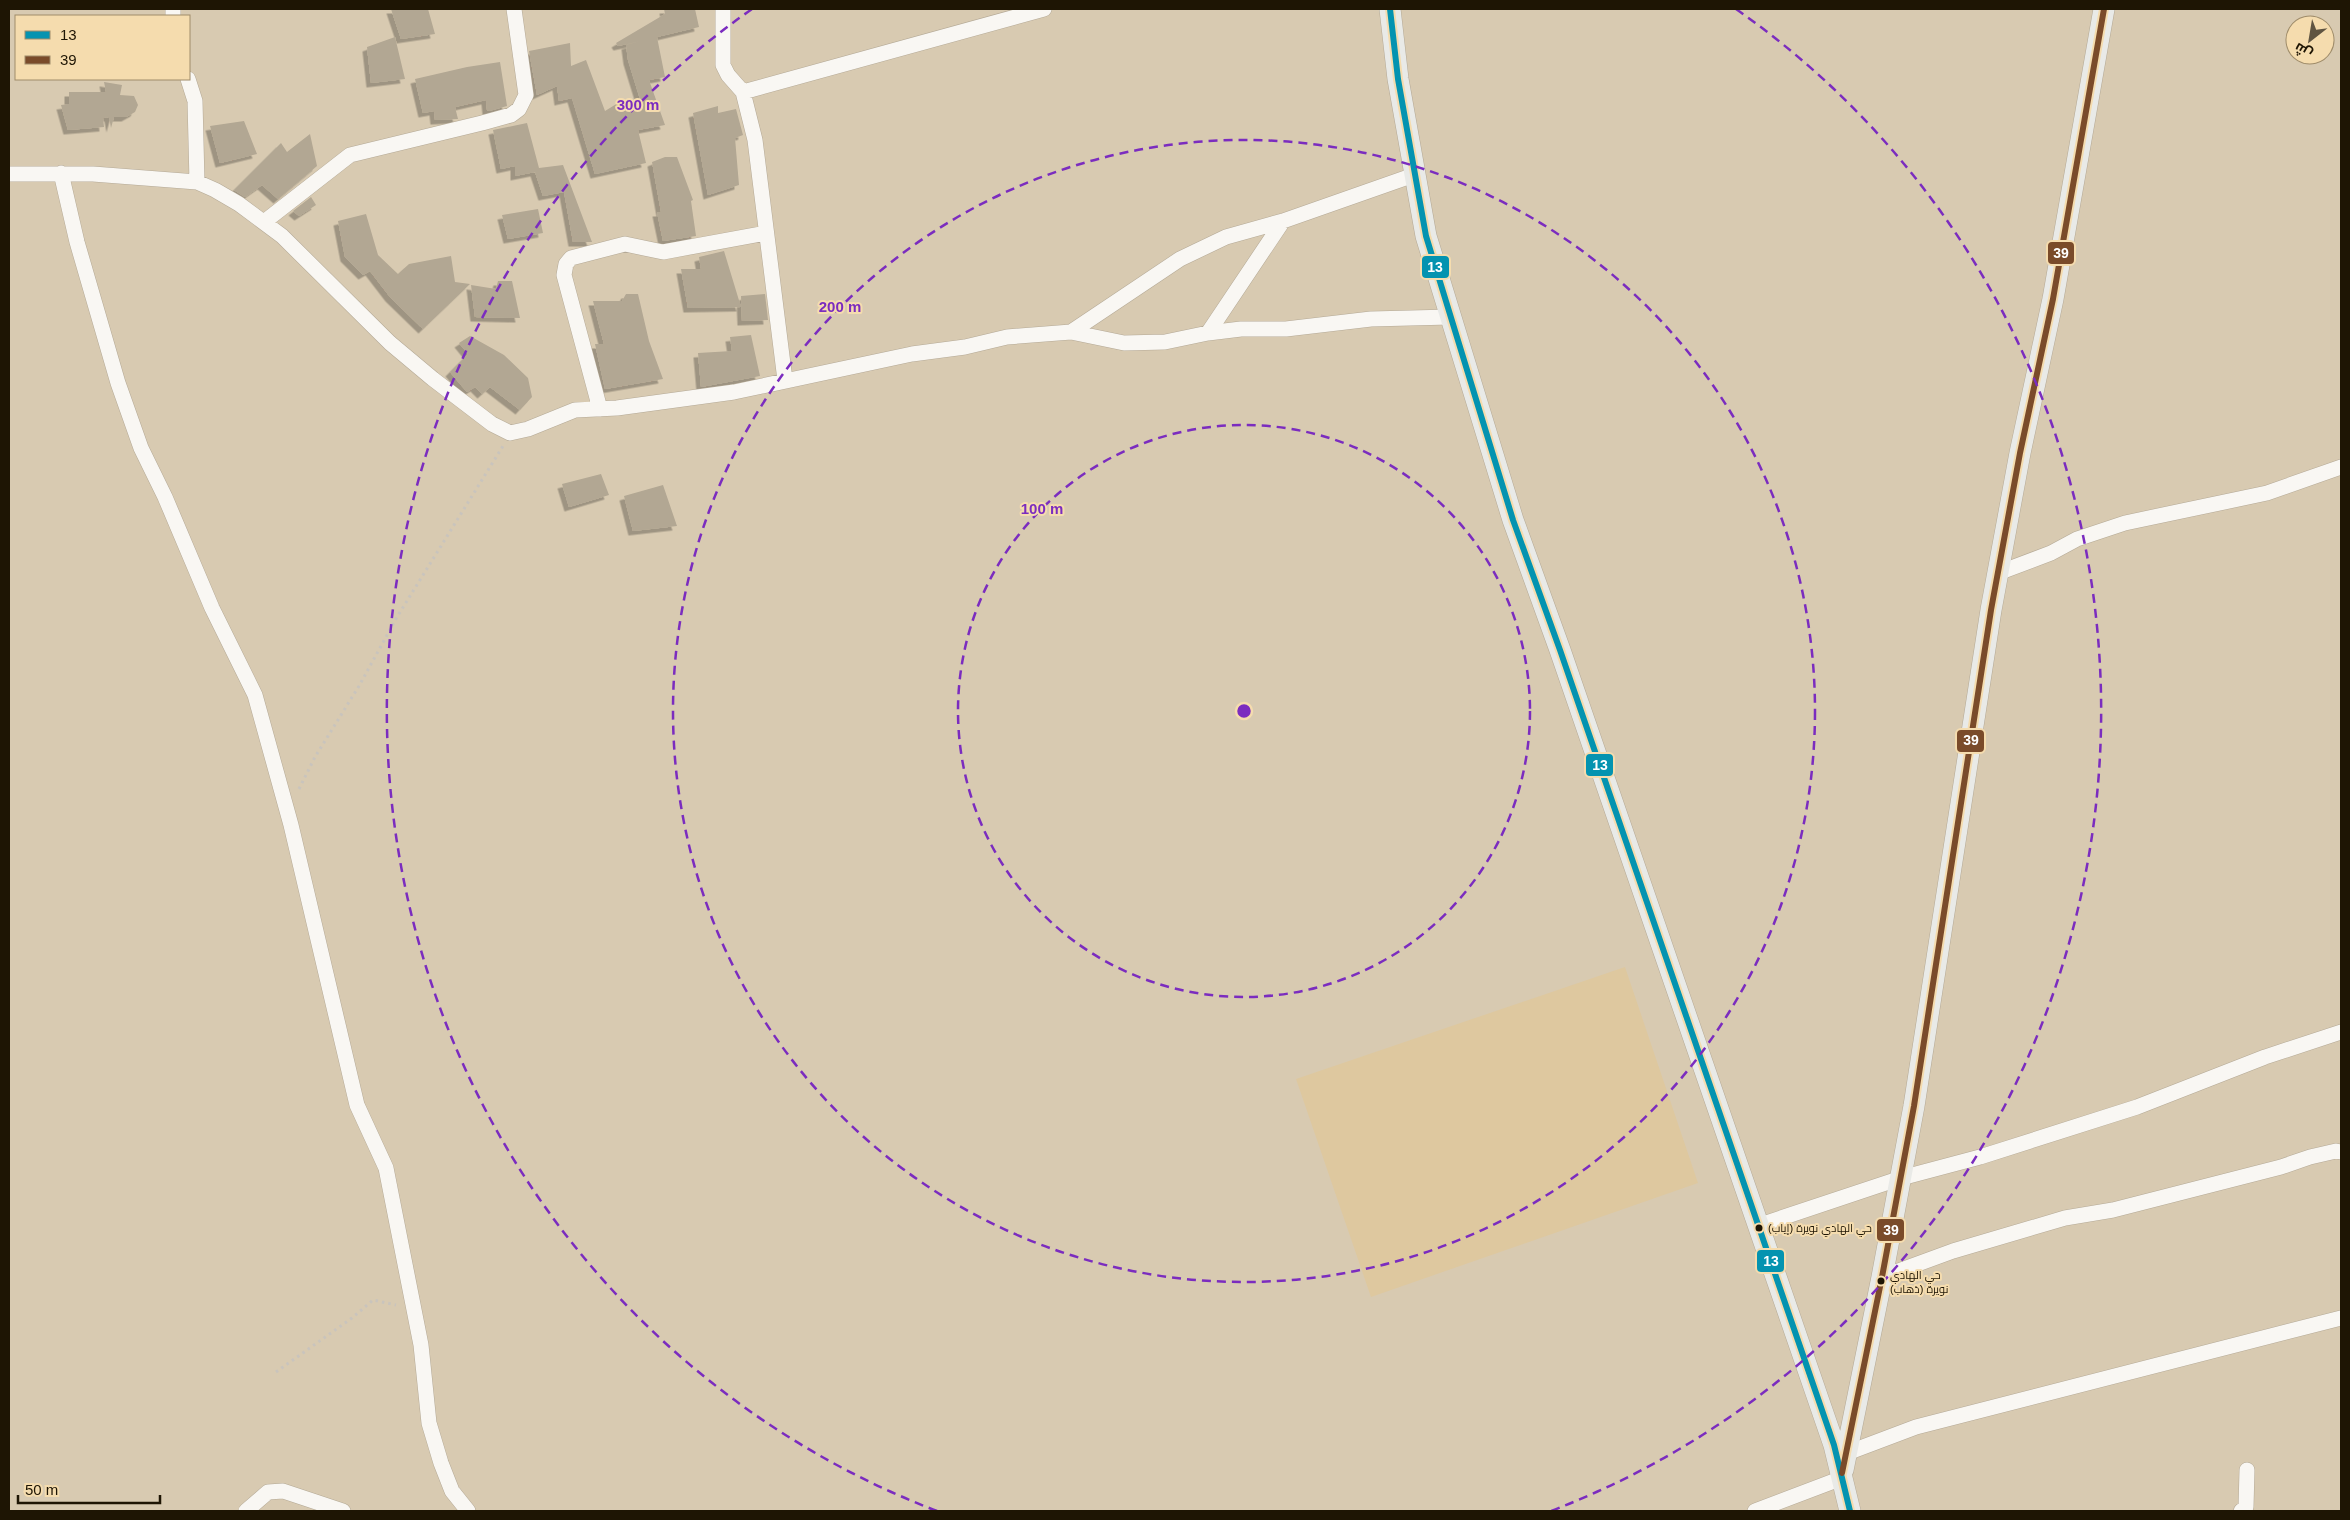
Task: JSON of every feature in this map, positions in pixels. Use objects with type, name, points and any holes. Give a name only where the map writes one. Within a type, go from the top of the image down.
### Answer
[{"type":"main road","points":[[1390,9],[1398,79],[1414,175],[1426,236],[1450,317],[1513,520],[1563,659],[1834,1445],[1850,1511]]},
{"type":"main road","points":[[1842,1476],[1901,1178],[1998,573],[2020,452],[2053,299],[2104,9]]},
{"type":"street","points":[[264,222],[350,155],[482,123],[511,115],[519,109],[526,95],[514,9]]},
{"type":"street","points":[[723,9],[723,65],[728,75],[744,92],[754,140],[785,380]]},
{"type":"street","points":[[744,92],[1044,9]]},
{"type":"street","points":[[188,80],[195,101],[197,182]]},
{"type":"street","points":[[9,174],[61,174],[197,182],[239,204],[282,236],[384,337],[433,379],[492,424],[510,433],[528,429],[575,410],[600,409],[734,392],[912,354],[965,347],[1007,337],[1071,332],[1124,343],[1165,342],[1208,333],[1286,329],[1371,319],[1450,317]]},
{"type":"street","points":[[61,174],[77,242],[118,383],[140,448],[164,497],[212,608],[255,696],[287,812],[358,1105],[386,1168],[416,1321],[429,1423],[452,1491],[468,1511]]},
{"type":"street","points":[[1071,332],[1180,259],[1226,237],[1283,221],[1414,175]]},
{"type":"street","points":[[1208,333],[1283,221]]},
{"type":"street","points":[[600,409],[564,275],[564,270],[571,258],[626,244],[663,252],[766,233]]},
{"type":"street","points":[[1998,573],[2051,553],[2077,539],[2125,523],[2267,494],[2341,467]]},
{"type":"street","points":[[1757,1226],[1901,1178],[1980,1157],[2137,1106],[2264,1057],[2341,1032]]},
{"type":"street","points":[[1882,1277],[1953,1251],[2066,1218],[2113,1210],[2340,1151]]},
{"type":"street","points":[[1847,1452],[1916,1427],[2341,1318]]},
{"type":"street","points":[[2242,1511],[2246,1508],[2247,1502],[2247,1470]]},
{"type":"street","points":[[1755,1511],[1842,1476]]},
{"type":"street","points":[[246,1511],[268,1492],[283,1491],[344,1511]]},
{"type":"path","points":[[287,812],[315,756],[359,686],[397,617],[510,433]]},
{"type":"path","points":[[276,1372],[352,1318],[373,1300],[398,1306],[416,1321]]},
{"type":"shaded area","points":[[1625,967],[1698,1183],[1371,1297],[1296,1079]]},
{"type":"building","points":[[391,9],[428,9],[435,34],[401,39]]},
{"type":"building","points":[[664,9],[695,9],[699,27],[657,37],[665,77],[649,80],[665,125],[638,130],[646,163],[595,174],[572,98],[559,101],[557,86],[537,95],[529,51],[570,43],[571,66],[586,60],[605,111],[618,103],[640,99],[628,60],[626,45],[641,41],[618,46],[616,43],[665,14]]},
{"type":"building","points":[[395,37],[405,79],[371,83],[367,47]]},
{"type":"building","points":[[500,62],[507,106],[489,111],[487,110],[486,100],[455,107],[458,119],[435,120],[434,111],[423,113],[415,79],[467,67]]},
{"type":"building","points":[[104,82],[122,85],[120,95],[134,96],[138,105],[135,112],[126,117],[114,117],[111,128],[109,117],[103,118],[104,127],[68,130],[61,105],[69,104],[69,92],[106,92]]},
{"type":"building","points":[[718,106],[718,113],[736,109],[743,135],[735,138],[739,185],[708,195],[693,113]]},
{"type":"building","points":[[244,121],[257,154],[220,163],[210,126]]},
{"type":"building","points":[[527,123],[539,168],[563,165],[592,242],[573,242],[564,192],[543,196],[535,172],[515,176],[515,166],[501,169],[493,130]]},
{"type":"building","points":[[310,134],[317,166],[278,199],[262,185],[245,197],[234,190],[281,143],[287,152]]},
{"type":"building","points":[[665,157],[677,157],[693,200],[691,201],[696,236],[663,241],[657,212],[661,212],[652,162]]},
{"type":"building","points":[[311,197],[316,205],[299,216],[293,211]]},
{"type":"building","points":[[538,209],[543,233],[508,239],[502,215]]},
{"type":"building","points":[[366,214],[378,255],[398,274],[409,264],[451,256],[455,282],[470,284],[423,329],[390,297],[370,271],[363,275],[345,257],[338,221]]},
{"type":"building","points":[[724,251],[741,307],[688,308],[681,269],[701,269],[699,257]]},
{"type":"building","points":[[498,281],[512,281],[520,318],[475,317],[471,285],[496,289]]},
{"type":"building","points":[[626,294],[638,294],[649,341],[663,379],[605,389],[595,344],[604,344],[593,301],[622,301]]},
{"type":"building","points":[[765,294],[768,320],[742,321],[741,296]]},
{"type":"building","points":[[751,335],[760,376],[701,387],[698,353],[732,351],[730,337]]},
{"type":"building","points":[[470,336],[504,355],[528,378],[532,397],[520,410],[490,387],[482,394],[475,387],[467,392],[450,372],[468,354],[459,343]]},
{"type":"building","points":[[601,474],[609,495],[569,507],[562,484]]},
{"type":"building","points":[[663,485],[677,526],[633,531],[624,496]]},
{"type":"transit line","name":"13","points":[[1390,9],[1398,79],[1426,236],[1513,520],[1560,650],[1834,1445],[1850,1511]]},
{"type":"transit line","name":"39","points":[[1842,1473],[1882,1277],[1914,1106],[1991,610],[2020,453],[2053,299],[2104,9]]},
{"type":"place","name":"حي الهادي نويرة (إياب)","points":[[1759,1228]]},
{"type":"place","name":"حي الهادي نويرة (ذهاب)","points":[[1881,1281]]}]
